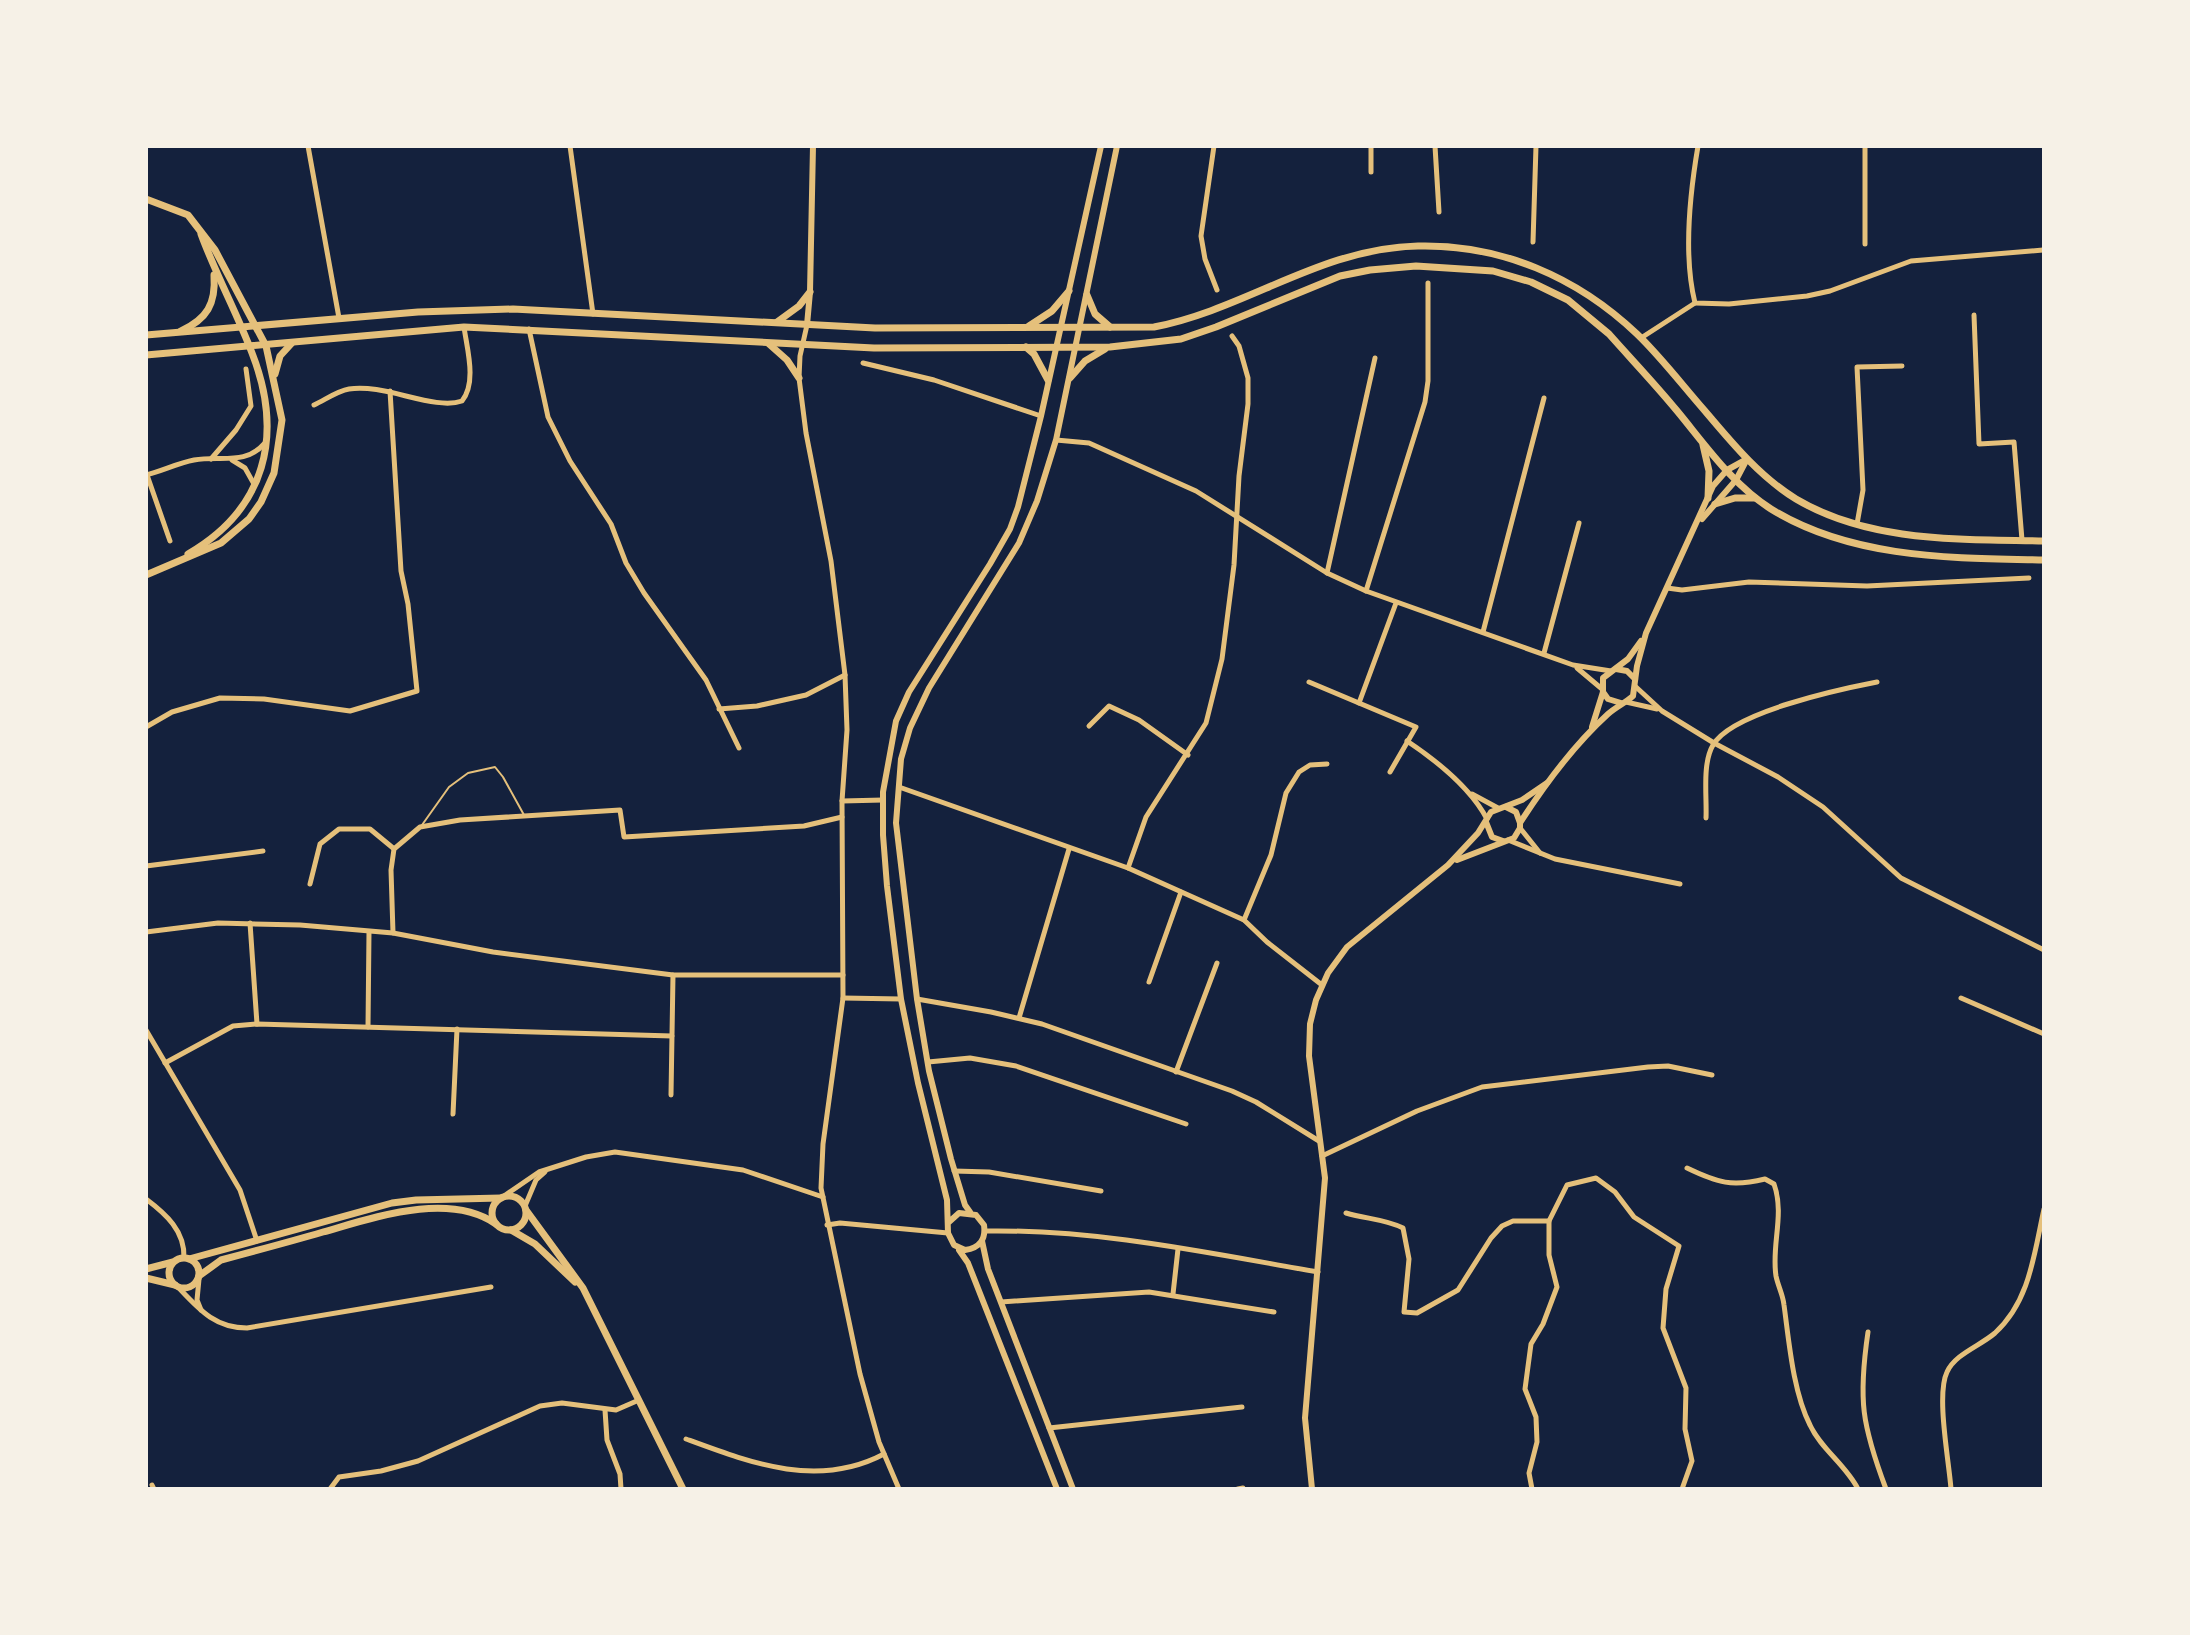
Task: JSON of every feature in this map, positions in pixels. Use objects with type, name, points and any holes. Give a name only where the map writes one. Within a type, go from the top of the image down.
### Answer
[{"type":"main road","points":[[146,199],[182,211],[198,225],[258,327],[275,380],[282,420],[274,473],[261,502],[243,526],[199,554],[146,575]]},
{"type":"main road","points":[[168,566],[202,546],[237,515],[254,490],[268,437],[265,406],[249,347],[198,225]]},
{"type":"main road","points":[[146,335],[462,310],[513,309],[875,328],[1154,327],[1188,319],[1339,257],[1377,248],[1433,245],[1482,250],[1535,266],[1586,294],[1641,338],[1747,459],[1795,498],[1844,522],[1857,525],[1953,539],[2044,541]]},
{"type":"main road","points":[[146,355],[464,327],[874,348],[1110,347],[1181,339],[1340,276],[1416,266],[1493,271],[1531,282],[1568,300],[1591,318],[1609,334],[1736,480],[1770,508],[1807,527],[1861,545],[1930,556],[2044,560]]},
{"type":"main road","points":[[175,334],[198,323],[208,312],[215,290],[214,269]]},
{"type":"main road","points":[[1026,328],[1052,311],[1069,291]]},
{"type":"main road","points":[[776,323],[799,306],[810,292]]},
{"type":"main road","points":[[1087,295],[1100,321],[1116,329]]},
{"type":"main road","points":[[767,343],[784,356],[799,378]]},
{"type":"main road","points":[[275,380],[278,361],[291,344]]},
{"type":"main road","points":[[1025,346],[1034,354],[1048,380]]},
{"type":"main road","points":[[1070,378],[1085,361],[1110,347]]},
{"type":"main road","points":[[1702,443],[1709,471],[1711,501],[1744,497],[1759,499]]},
{"type":"main road","points":[[496,1224],[492,1211],[502,1197]]},
{"type":"main road","points":[[146,1269],[392,1203],[516,1197],[574,1273],[589,1298],[683,1489]]},
{"type":"main road","points":[[509,1230],[524,1223],[526,1208]]},
{"type":"main road","points":[[146,1278],[189,1288],[221,1260],[394,1213],[431,1209],[467,1211],[525,1237],[558,1263],[589,1298]]},
{"type":"main road","points":[[183,1259],[198,1266],[199,1278]]},
{"type":"main road","points":[[176,1286],[169,1274],[170,1268],[183,1259]]},
{"type":"street","points":[[308,146],[339,319]]},
{"type":"street","points":[[570,146],[593,314]]},
{"type":"street","points":[[813,146],[810,292],[799,378],[806,433],[831,561],[845,675],[847,730],[842,801],[843,998],[823,1144],[823,1197],[860,1374],[884,1454],[899,1489]]},
{"type":"street","points":[[1057,1489],[968,1263],[948,1233],[947,1200],[901,999],[887,886],[883,800],[896,721],[923,666],[1010,529],[1041,416],[1101,146]]},
{"type":"street","points":[[954,1245],[965,1250],[978,1246],[985,1231],[981,1219],[965,1205],[928,1062],[917,999],[896,823],[901,759],[915,718],[936,676],[1019,543],[1037,501],[1056,440],[1070,378],[1117,146]]},
{"type":"street","points":[[1214,146],[1201,236],[1205,259],[1217,290]]},
{"type":"street","points":[[1371,146],[1371,172]]},
{"type":"street","points":[[1435,146],[1439,212]]},
{"type":"street","points":[[1533,242],[1536,146]]},
{"type":"street","points":[[1695,303],[1690,248],[1690,195],[1698,146]]},
{"type":"street","points":[[1865,146],[1865,244]]},
{"type":"street","points":[[1641,338],[1695,303],[1729,304],[1807,296],[1830,291],[1911,261],[2043,250]]},
{"type":"street","points":[[1366,591],[1425,402],[1428,381],[1428,283]]},
{"type":"street","points":[[1974,315],[1979,444],[2014,442],[2022,540]]},
{"type":"street","points":[[314,405],[345,389],[364,388],[449,403],[462,401],[468,393],[469,382],[464,327]]},
{"type":"street","points":[[529,329],[548,417],[570,461],[611,524],[632,573],[706,680],[739,748]]},
{"type":"street","points":[[1128,868],[1146,817],[1206,723],[1218,683],[1234,565],[1239,476],[1248,404],[1248,378],[1239,346],[1232,336]]},
{"type":"street","points":[[1327,573],[1375,358]]},
{"type":"street","points":[[863,363],[934,380],[1041,416]]},
{"type":"street","points":[[1857,525],[1863,490],[1857,367],[1902,366]]},
{"type":"street","points":[[211,459],[236,430],[251,406],[246,369]]},
{"type":"street","points":[[146,727],[172,712],[220,698],[264,699],[350,711],[417,691],[408,604],[401,571],[390,391]]},
{"type":"street","points":[[1483,632],[1544,398]]},
{"type":"street","points":[[170,541],[147,475],[193,460],[250,455],[268,437]]},
{"type":"street","points":[[1056,440],[1089,443],[1135,461],[1196,491],[1327,573],[1366,591],[1573,665],[1627,671],[1635,679]]},
{"type":"street","points":[[227,459],[245,468],[254,490]]},
{"type":"street","points":[[1588,734],[1603,678],[1628,659],[1646,633],[1727,470],[1747,459]]},
{"type":"street","points":[[1711,501],[1736,480],[1747,459]]},
{"type":"street","points":[[1544,654],[1579,523]]},
{"type":"street","points":[[1667,588],[1682,590],[1749,582],[1867,586],[2029,578]]},
{"type":"street","points":[[1359,703],[1396,603]]},
{"type":"street","points":[[1448,865],[1506,841],[1520,826],[1547,783],[1588,734],[1633,696],[1646,633]]},
{"type":"street","points":[[1573,665],[1608,699],[1662,711]]},
{"type":"street","points":[[719,709],[757,706],[806,695],[845,675]]},
{"type":"street","points":[[1309,682],[1416,727],[1390,772]]},
{"type":"street","points":[[1706,818],[1709,758],[1714,743],[1750,719],[1826,692],[1877,682]]},
{"type":"street","points":[[1636,687],[1662,711],[1778,777],[1823,807],[1901,878],[2044,950]]},
{"type":"street","points":[[1089,726],[1109,706],[1139,720],[1188,755]]},
{"type":"street","points":[[1407,741],[1468,791],[1516,812],[1532,846],[1544,856]]},
{"type":"street","points":[[1244,920],[1271,855],[1286,793],[1299,772],[1310,765],[1327,764]]},
{"type":"street","points":[[1312,1489],[1305,1418],[1325,1187],[1309,1040],[1313,1012],[1322,985],[1347,947],[1448,865],[1491,812],[1547,783]]},
{"type":"street","points":[[898,787],[1128,868],[1244,920],[1322,985]]},
{"type":"street","points":[[1468,791],[1486,820],[1492,837],[1544,856],[1680,884]]},
{"type":"street","points":[[842,801],[883,800]]},
{"type":"street","points":[[393,933],[391,870],[394,849],[420,827],[460,820],[620,810],[624,837],[804,826],[842,817]]},
{"type":"street","points":[[310,884],[320,844],[339,829],[370,829],[394,849]]},
{"type":"street","points":[[1019,1018],[1069,849]]},
{"type":"street","points":[[146,866],[263,851]]},
{"type":"street","points":[[1149,982],[1181,892]]},
{"type":"street","points":[[146,932],[218,923],[250,923],[393,933],[493,952],[673,975],[843,975]]},
{"type":"street","points":[[250,923],[257,1024]]},
{"type":"street","points":[[368,1027],[369,931]]},
{"type":"street","points":[[1176,1072],[1217,963]]},
{"type":"street","points":[[671,1095],[673,975]]},
{"type":"street","points":[[843,998],[901,999]]},
{"type":"street","points":[[1961,998],[2044,1034]]},
{"type":"street","points":[[917,999],[1019,1018],[1176,1072],[1256,1102],[1319,1141]]},
{"type":"street","points":[[165,1063],[233,1026],[257,1024],[672,1036]]},
{"type":"street","points":[[453,1114],[457,1029]]},
{"type":"street","points":[[146,1030],[240,1190],[257,1241]]},
{"type":"street","points":[[928,1062],[970,1058],[1004,1063],[1186,1124]]},
{"type":"street","points":[[1322,1156],[1417,1111],[1482,1087],[1648,1067],[1668,1066],[1712,1075]]},
{"type":"street","points":[[502,1197],[531,1176],[556,1166],[598,1154],[626,1152],[743,1170],[823,1197]]},
{"type":"street","points":[[526,1208],[536,1180],[556,1166]]},
{"type":"street","points":[[1687,1168],[1728,1184],[1765,1179],[1774,1184],[1779,1210],[1776,1279],[1783,1297],[1787,1336],[1803,1408],[1819,1440],[1858,1489]]},
{"type":"street","points":[[954,1171],[989,1172],[1101,1191]]},
{"type":"street","points":[[1532,1489],[1529,1473],[1537,1442],[1536,1417],[1525,1389],[1531,1344],[1543,1324],[1557,1287],[1549,1255],[1549,1221],[1567,1185],[1596,1178],[1615,1192],[1634,1217],[1679,1246],[1666,1289],[1663,1328],[1686,1388],[1685,1429],[1692,1461],[1682,1489]]},
{"type":"street","points":[[146,1199],[180,1233],[185,1247],[183,1259]]},
{"type":"street","points":[[1951,1489],[1943,1383],[1948,1370],[1994,1334],[2024,1294],[2044,1209]]},
{"type":"street","points":[[949,1222],[959,1213],[970,1212]]},
{"type":"street","points":[[1346,1213],[1368,1220],[1387,1220],[1403,1228],[1409,1259],[1404,1312],[1417,1313],[1458,1290],[1502,1226],[1513,1221],[1549,1221]]},
{"type":"street","points":[[827,1225],[840,1223],[948,1233]]},
{"type":"street","points":[[985,1231],[1033,1230],[1079,1234],[1318,1272]]},
{"type":"street","points":[[982,1241],[984,1258],[1000,1302],[1073,1489]]},
{"type":"street","points":[[1173,1294],[1178,1249]]},
{"type":"street","points":[[199,1278],[197,1300],[207,1316]]},
{"type":"street","points":[[176,1286],[207,1316],[233,1327],[264,1327],[491,1287]]},
{"type":"street","points":[[1000,1302],[1125,1292],[1173,1294],[1274,1312]]},
{"type":"street","points":[[1868,1332],[1861,1377],[1863,1414],[1866,1432],[1886,1489]]},
{"type":"street","points":[[330,1489],[339,1477],[381,1471],[418,1461],[518,1413],[540,1406],[562,1403],[605,1410],[621,1409],[639,1400]]},
{"type":"street","points":[[1049,1428],[1242,1407]]},
{"type":"street","points":[[605,1410],[607,1440],[620,1474],[621,1489]]},
{"type":"street","points":[[686,1439],[762,1466],[790,1471],[830,1469],[873,1460],[884,1454]]},
{"type":"lane","points":[[420,827],[449,787],[468,773],[495,767],[524,816]]}]
